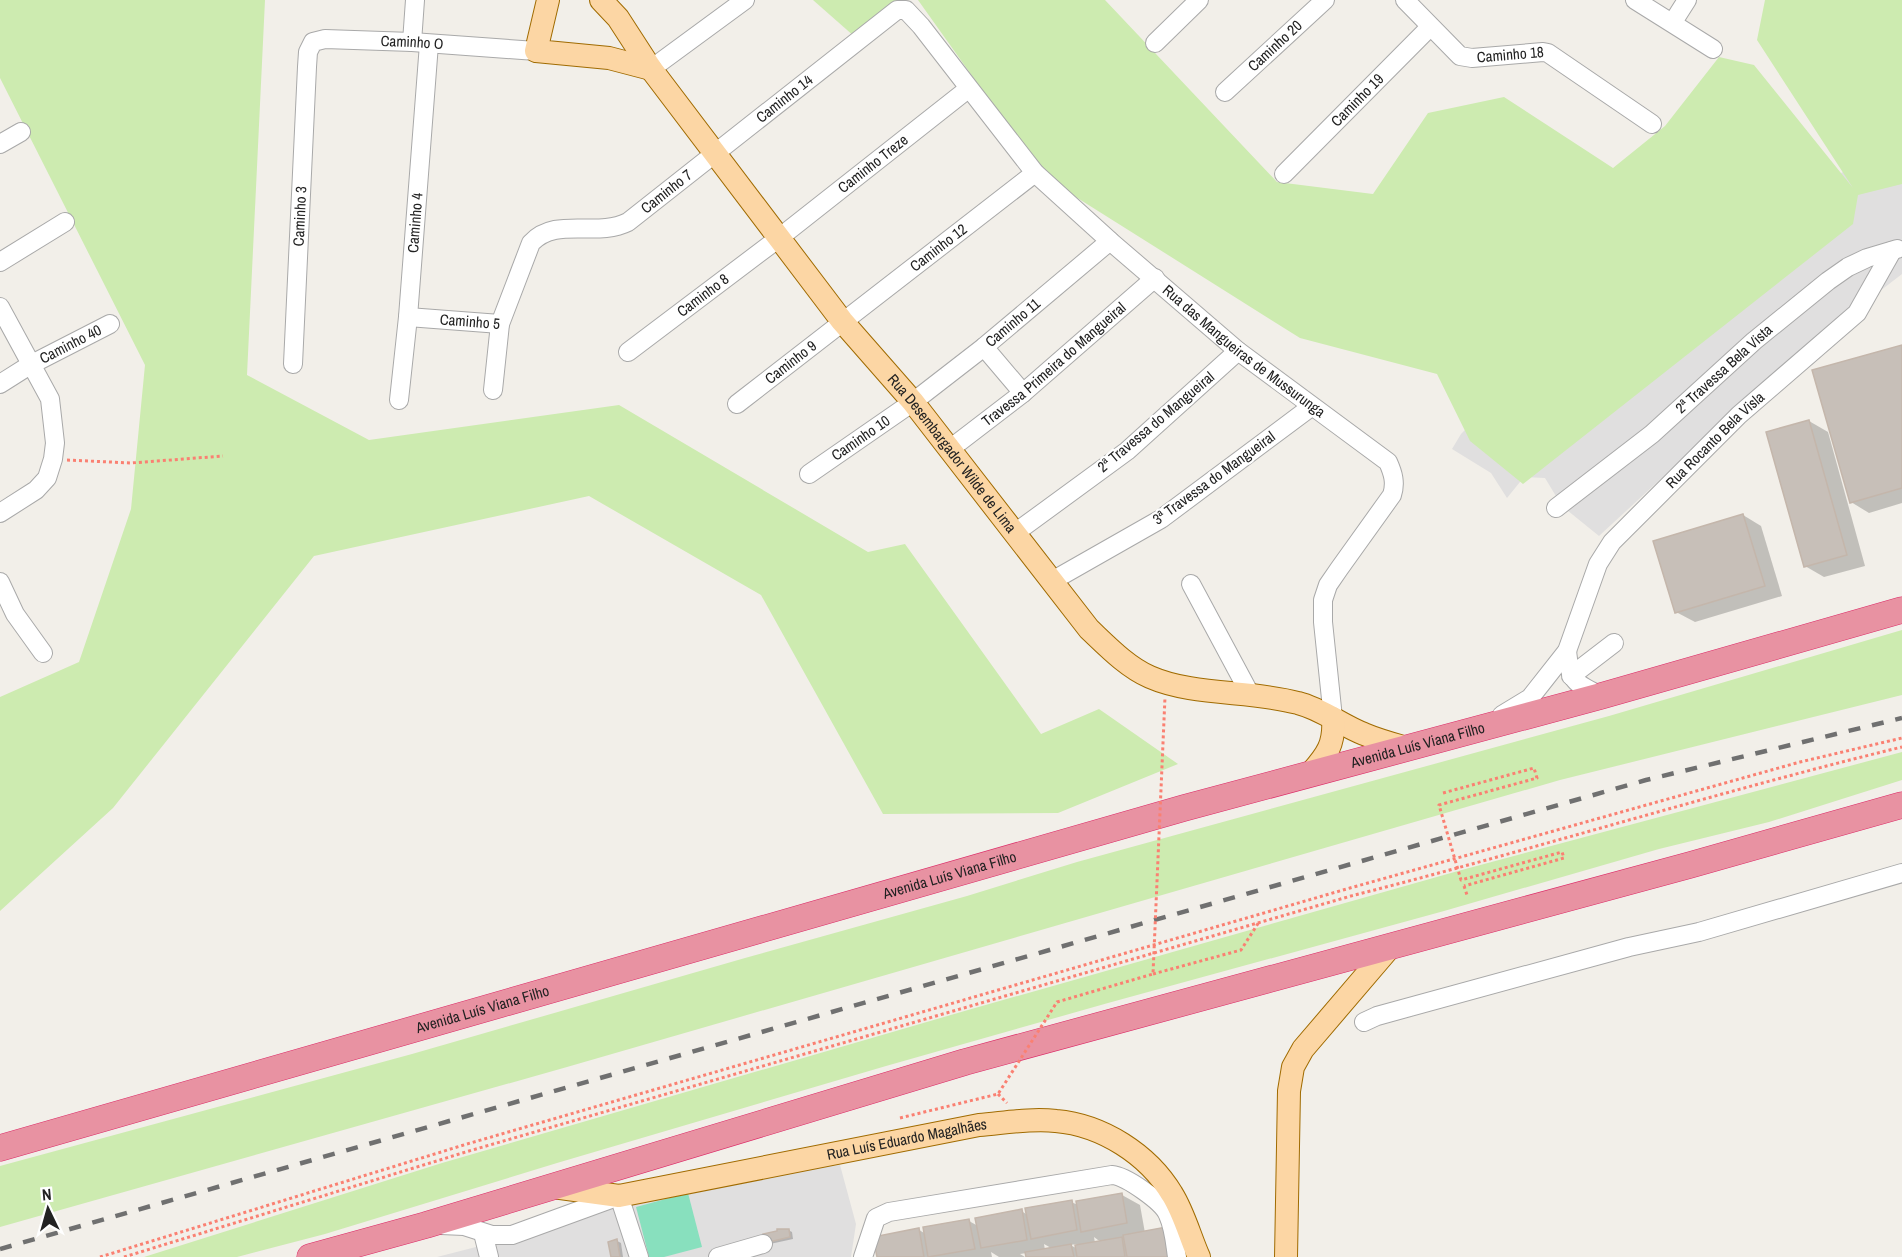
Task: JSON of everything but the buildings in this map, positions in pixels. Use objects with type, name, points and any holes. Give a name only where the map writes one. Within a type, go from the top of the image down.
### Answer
[{"type":"highway","name":"Avenida Luís Viana Filho","points":[[0,1148],[1184,808],[1601,696],[1902,610]]},
{"type":"highway","points":[[310,1257],[426,1225],[965,1062],[1690,866],[1902,804]]},
{"type":"main road","points":[[548,0],[536,51],[609,58],[651,69]]},
{"type":"main road","name":"Rua Desembargador Wilde de Lima","points":[[601,0],[623,24],[651,69],[842,321],[913,402],[1089,629],[1120,658],[1150,677],[1185,687],[1250,694],[1315,708],[1364,734],[1407,748]]},
{"type":"main road","points":[[609,58],[622,41],[623,24]]},
{"type":"main road","points":[[1310,774],[1323,759],[1332,742],[1334,731],[1332,717]]},
{"type":"main road","points":[[1287,1257],[1289,1091],[1293,1067],[1303,1049],[1391,946]]},
{"type":"main road","name":"Rua Luís Eduardo Magalhães","points":[[551,1187],[619,1196],[979,1125],[1055,1120],[1096,1131],[1133,1151],[1150,1164],[1173,1195],[1199,1257]]},
{"type":"street","name":"Caminho 4","points":[[399,400],[408,317],[420,43],[415,0]]},
{"type":"street","points":[[651,69],[745,0]]},
{"type":"street","points":[[1155,44],[1199,0]]},
{"type":"street","name":"Caminho 20","points":[[1225,92],[1325,0]]},
{"type":"street","name":"Caminho 18","points":[[1406,0],[1460,56],[1466,58],[1548,53],[1652,124]]},
{"type":"street","points":[[1635,0],[1713,49]]},
{"type":"street","points":[[1673,22],[1687,0]]},
{"type":"street","name":"Caminho 14","points":[[716,154],[897,10],[906,10],[921,26]]},
{"type":"street","name":"Rua das Mangueiras de Mussurunga","points":[[921,26],[1035,173],[1110,242],[1238,351],[1388,462],[1393,475],[1392,495],[1328,585],[1323,600],[1332,717]]},
{"type":"street","name":"Caminho 19","points":[[1284,174],[1431,27]]},
{"type":"street","name":"Caminho O","points":[[307,67],[308,52],[313,42],[318,40],[420,43],[536,51]]},
{"type":"street","name":"Caminho 3","points":[[293,364],[307,67]]},
{"type":"street","name":"Caminho Treze","points":[[779,238],[968,88]]},
{"type":"street","points":[[0,144],[21,132]]},
{"type":"street","name":"Caminho 7","points":[[500,324],[531,243],[538,235],[552,229],[607,230],[618,227],[716,154]]},
{"type":"street","name":"Caminho 12","points":[[842,321],[1035,173]]},
{"type":"street","points":[[0,262],[65,222]]},
{"type":"street","name":"Caminho 8","points":[[628,352],[779,238]]},
{"type":"street","name":"Caminho 11","points":[[913,402],[984,347],[1110,242]]},
{"type":"street","name":"2ª Travessa Bela Vista","points":[[1556,508],[1652,434],[1754,341],[1803,300],[1848,267],[1867,258],[1897,249]]},
{"type":"street","name":"Rua Rocanto Bela Visla","points":[[1471,731],[1519,707],[1530,698],[1567,651],[1598,564],[1612,542],[1739,415],[1857,313],[1897,249]]},
{"type":"street","name":"Travessa Primeira do Mangueiral","points":[[950,449],[1023,393],[1155,278]]},
{"type":"street","points":[[0,307],[50,399],[55,427],[53,459],[46,478],[36,490],[0,513]]},
{"type":"street","name":"Caminho 5","points":[[408,317],[500,324],[494,390]]},
{"type":"street","name":"Caminho 9","points":[[737,404],[842,321]]},
{"type":"street","name":"Caminho 40","points":[[0,384],[30,365],[110,324]]},
{"type":"street","points":[[984,347],[1023,393]]},
{"type":"street","name":"2ª Travessa do Mangueiral","points":[[1015,533],[1126,451],[1238,351]]},
{"type":"street","name":"Caminho 10","points":[[809,474],[913,402]]},
{"type":"street","name":"3ª Travessa do Mangueiral","points":[[1052,581],[1170,513],[1311,407]]},
{"type":"street","points":[[0,582],[8,618],[43,653]]},
{"type":"street","points":[[1191,584],[1250,694]]},
{"type":"street","points":[[1601,696],[1576,684],[1571,676],[1614,643]]},
{"type":"street","name":"Rua Rocanto Bela Visla","points":[[1567,651],[1571,676]]},
{"type":"street","points":[[1337,1009],[1370,1019],[1629,947],[1699,932],[1902,873]]},
{"type":"street","points":[[863,1257],[876,1218],[889,1212],[1112,1175],[1125,1178],[1167,1212],[1172,1226],[1177,1257]]},
{"type":"street","points":[[426,1225],[464,1226],[492,1235],[512,1235],[619,1196],[639,1257]]},
{"type":"street","points":[[483,1233],[489,1257]]},
{"type":"street","points":[[718,1257],[763,1245]]},
{"type":"path","points":[[53,459],[131,463],[223,456]]},
{"type":"path","points":[[1154,974],[1165,697]]},
{"type":"path","points":[[100,1257],[467,1144],[1339,891],[1800,762],[1902,738]]},
{"type":"path","points":[[124,1257],[468,1151],[1259,922],[1797,773],[1902,747]]},
{"type":"path","points":[[1443,793],[1534,768],[1537,778],[1440,805],[1461,880],[1562,852],[1564,858],[1464,886],[1467,895]]},
{"type":"path","points":[[900,1118],[998,1094],[1057,1002],[1240,950],[1259,922]]},
{"type":"path","points":[[998,1094],[1007,1102]]},
{"type":"shaded area","points":[[1902,140],[1902,274],[1784,365],[1599,536],[1562,506],[1545,478],[1524,477],[1507,498],[1491,473],[1452,449],[1461,434],[1577,316]]},
{"type":"shaded area","points":[[840,1165],[856,1224],[851,1257],[437,1257],[534,1232],[638,1199],[792,1171]]},
{"type":"green space","points":[[0,0],[265,0],[247,375],[369,440],[619,405],[868,552],[905,544],[1041,734],[1099,709],[1178,764],[1058,813],[883,814],[761,595],[589,496],[314,556],[113,808],[0,911],[0,697],[79,662],[131,509],[145,365],[0,78]]},
{"type":"green space","points":[[813,0],[902,0],[855,37]]},
{"type":"green space","points":[[918,0],[1105,0],[1277,182],[1373,194],[1428,113],[1504,97],[1613,168],[1665,126],[1719,57],[1754,65],[1853,188],[1757,40],[1765,0],[1902,0],[1902,184],[1858,195],[1853,224],[1523,484],[1470,441],[1437,374],[1300,338],[1044,177]]},
{"type":"green space","points":[[1902,630],[1902,695],[1560,780],[567,1067],[0,1227],[0,1166],[412,1054],[967,896],[1077,862],[1609,716]]},
{"type":"green space","points":[[1902,752],[1902,780],[1769,822],[1659,849],[886,1066],[325,1234],[237,1257],[144,1257],[442,1163],[968,1010],[1458,871]]},
{"type":"green space","points":[[688,1193],[702,1247],[664,1257],[649,1257],[636,1207]]},
{"type":"railway","points":[[0,1249],[1646,780],[1902,718]]}]
